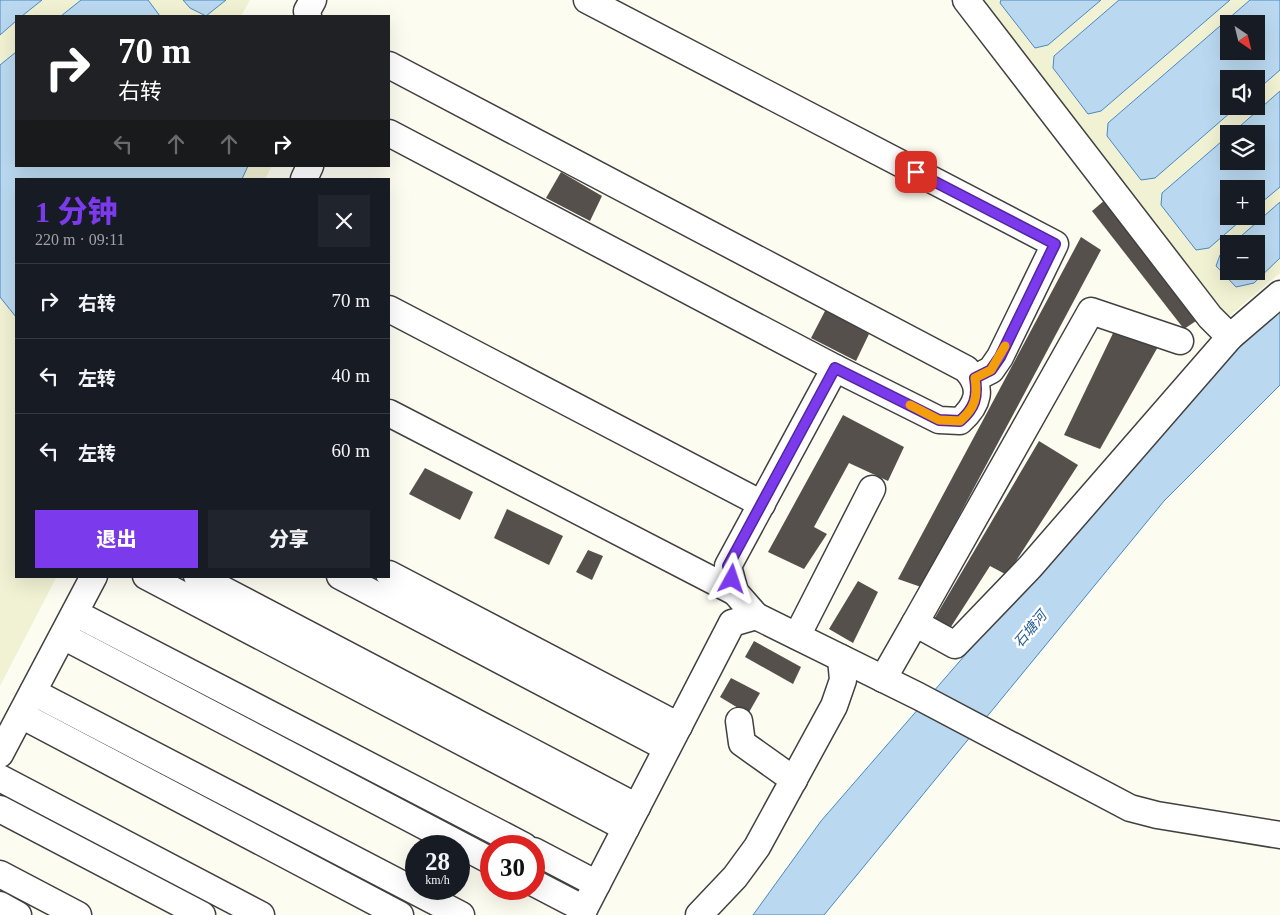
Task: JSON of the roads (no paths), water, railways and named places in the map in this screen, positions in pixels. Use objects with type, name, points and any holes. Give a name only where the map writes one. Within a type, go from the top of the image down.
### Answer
[{"type":"street","points":[[308,15],[307,11],[313,0]]},
{"type":"street","points":[[587,0],[1055,244],[1000,357],[991,370],[975,378]]},
{"type":"street","points":[[966,0],[1210,317],[1230,337]]},
{"type":"street","points":[[390,66],[966,370],[975,378],[977,392],[975,403],[970,412],[960,421],[939,420],[835,368],[390,134]]},
{"type":"street","points":[[915,623],[954,645],[1030,567],[1230,337],[1280,294]]},
{"type":"street","points":[[390,310],[762,504]]},
{"type":"street","points":[[884,679],[1091,311],[1180,341]]},
{"type":"street","points":[[735,592],[728,566],[835,368]]},
{"type":"street","points":[[390,414],[735,592],[756,616],[918,696],[1130,808],[1280,835]]},
{"type":"street","points":[[797,636],[872,489]]},
{"type":"street","points":[[390,575],[673,737]]},
{"type":"street","points":[[0,754],[93,578]]},
{"type":"street","points":[[150,578],[631,818]]},
{"type":"street","points":[[201,578],[631,818]]},
{"type":"street","points":[[344,578],[673,737]]},
{"type":"street","points":[[75,612],[503,835]]},
{"type":"street","points":[[545,890],[582,912],[732,623],[756,616]]},
{"type":"street","points":[[63,636],[480,855]]},
{"type":"street","points":[[699,915],[735,877],[757,847],[834,706],[844,680],[841,658]]},
{"type":"street","points":[[27,704],[400,915]]},
{"type":"street","points":[[27,704],[461,915]]},
{"type":"street","points":[[739,721],[742,744],[794,780]]},
{"type":"street","points":[[0,778],[261,915]]},
{"type":"street","points":[[0,809],[202,915]]},
{"type":"street","points":[[545,857],[597,884]]},
{"type":"street","points":[[0,874],[78,915]]},
{"type":"street","points":[[0,905],[18,915]]},
{"type":"water","points":[[0,0],[42,0],[23,15],[15,15],[15,22],[0,35]]},
{"type":"water","points":[[81,0],[148,0],[159,15],[62,15]]},
{"type":"water","points":[[183,0],[226,0],[207,15],[190,8]]},
{"type":"water","points":[[1001,0],[1101,0],[1048,45],[1035,48],[1000,3]]},
{"type":"water","points":[[1119,0],[1230,0],[1101,111],[1088,114],[1053,68],[1054,56]]},
{"type":"water","points":[[1250,0],[1280,0],[1280,70],[1265,83],[1265,70],[1220,70],[1220,115],[1228,115],[1155,178],[1141,180],[1107,136],[1108,123],[1220,26],[1220,60],[1265,60],[1265,15],[1233,15]]},
{"type":"water","points":[[15,53],[15,167],[248,167],[242,178],[15,178],[15,316],[0,297],[0,65]]},
{"type":"water","points":[[1280,91],[1280,187],[1265,200],[1265,180],[1220,180],[1220,225],[1236,225],[1224,235],[1220,235],[1220,238],[1209,248],[1196,250],[1161,205],[1162,193],[1220,143],[1220,170],[1265,170],[1265,125],[1241,125],[1253,115],[1265,115],[1265,104]]},
{"type":"water","points":[[1280,202],[1280,258],[1265,272],[1265,235],[1242,235],[1254,225],[1265,225],[1265,215]]},
{"type":"water","points":[[1220,255],[1220,270],[1216,266]]},
{"type":"water","points":[[1229,280],[1257,280],[1254,283],[1236,287]]},
{"type":"water","name":"石塘河","points":[[1280,308],[1280,385],[1164,501],[824,915],[753,915],[821,821],[1170,419],[1222,364]]}]
